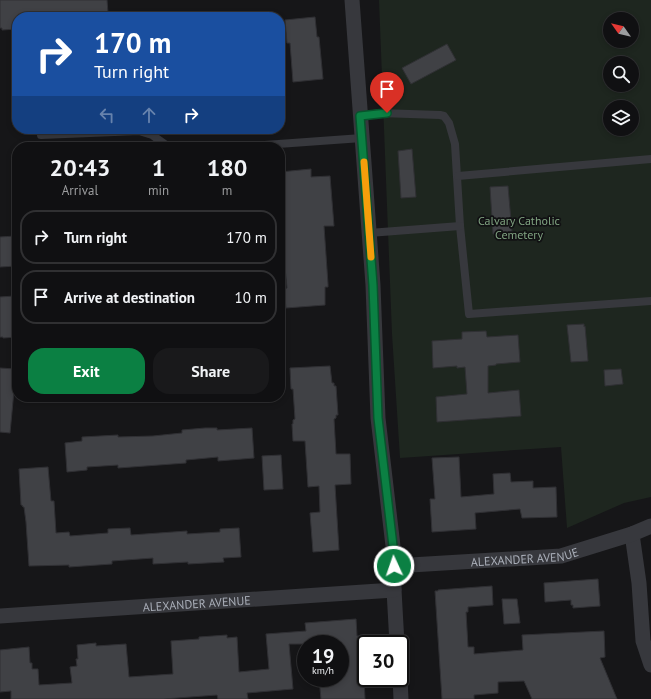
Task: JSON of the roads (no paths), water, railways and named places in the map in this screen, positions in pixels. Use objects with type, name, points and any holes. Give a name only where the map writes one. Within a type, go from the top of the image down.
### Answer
[{"type":"street","points":[[352,0],[369,233],[378,418],[392,538],[396,635]]},
{"type":"street","name":"ALEXANDER AVENUE","points":[[394,566],[561,556],[632,534],[651,526]]},
{"type":"street","points":[[632,534],[639,583],[643,641],[651,665]]},
{"type":"street","name":"ALEXANDER AVENUE","points":[[0,616],[394,590]]},
{"type":"street","points":[[400,687],[401,699]]},
{"type":"lane","points":[[360,116],[380,113],[444,116],[449,123],[455,144],[460,226],[469,314],[651,301]]},
{"type":"lane","points":[[149,134],[163,142]]},
{"type":"lane","points":[[285,144],[362,138]]},
{"type":"lane","points":[[458,176],[651,159]]},
{"type":"lane","points":[[369,233],[460,226]]},
{"type":"park label","name":"Calvary Catholic Cemetery","points":[[519,227]]}]
